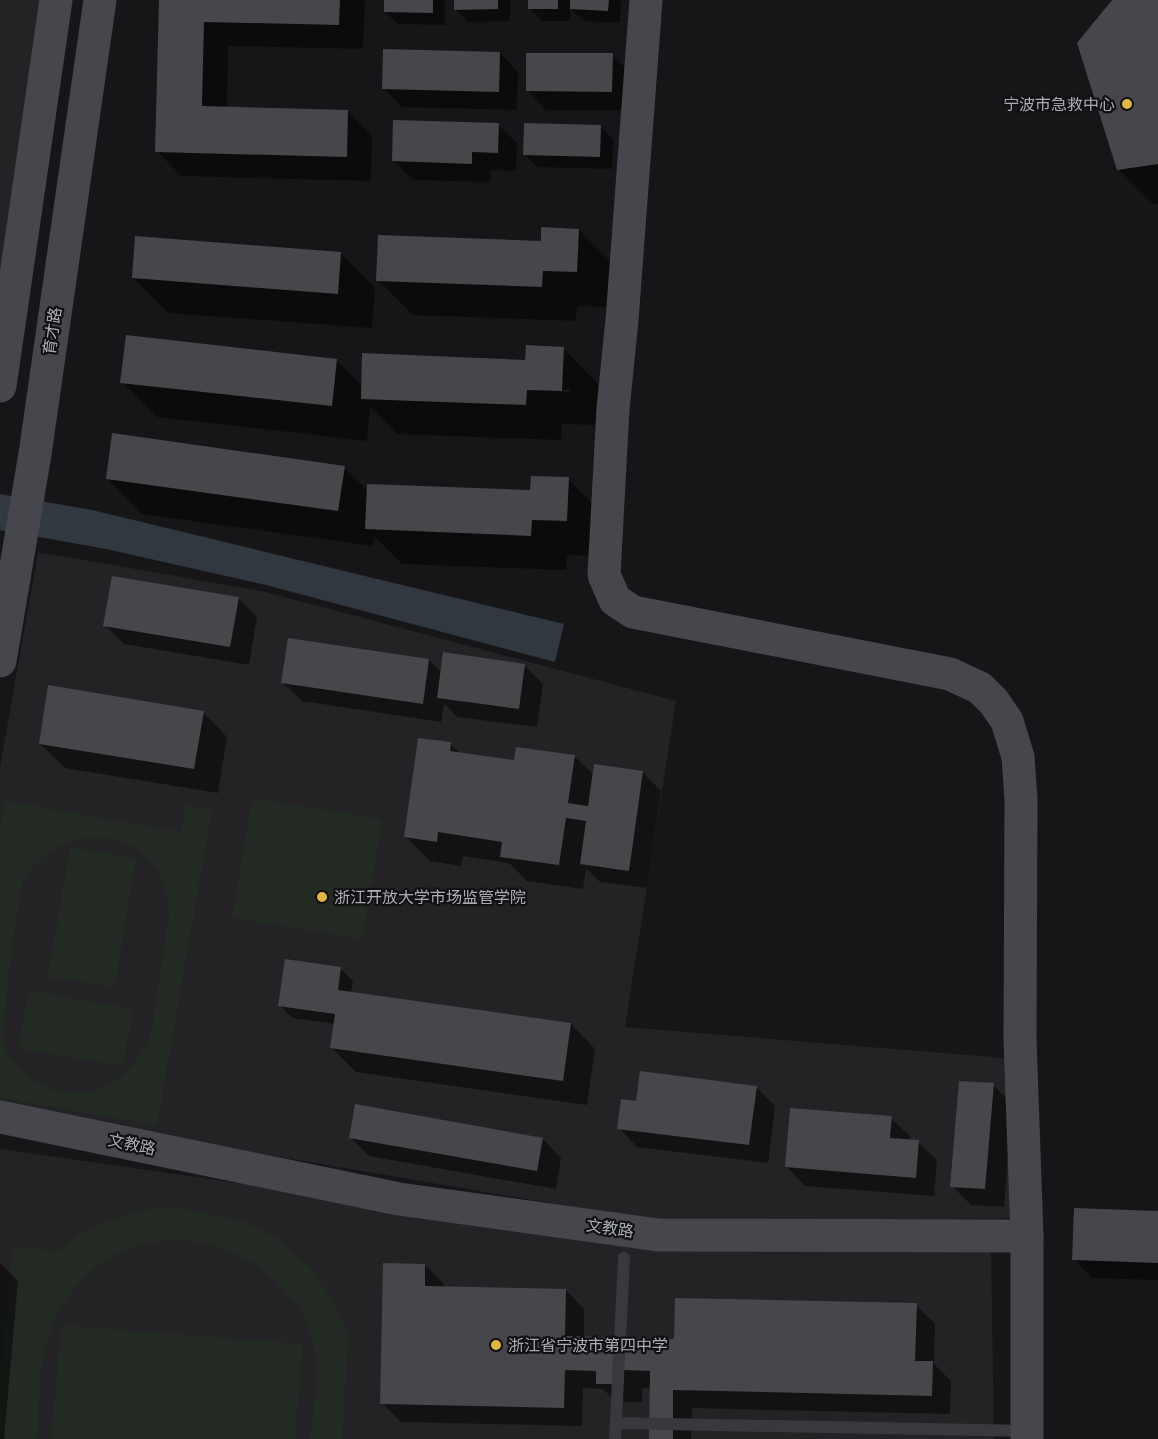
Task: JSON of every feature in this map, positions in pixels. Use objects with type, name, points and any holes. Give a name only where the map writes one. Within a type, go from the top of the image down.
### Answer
[{"type":"street","points":[[0,386],[14,260],[56,0]]},
{"type":"street","name":"育才路","points":[[0,661],[35,454],[100,0]]},
{"type":"street","points":[[646,0],[622,320],[613,409],[604,575],[615,600],[633,612],[950,674],[980,688],[994,702],[1007,721],[1018,757],[1020,799],[1020,1039],[1027,1236],[1027,1435]]},
{"type":"street","name":"文教路","points":[[0,1117],[399,1199],[658,1235],[1027,1236]]},
{"type":"lane","points":[[615,1439],[624,1258]]},
{"type":"lane","points":[[616,1423],[1027,1435]]},
{"type":"shaded area","points":[[0,0],[45,0],[0,303]]},
{"type":"shaded area","points":[[0,494],[92,510],[564,624],[555,662],[266,585],[106,549],[0,530]]},
{"type":"shaded area","name":"浙江开放大学市场监管学院","points":[[38,552],[262,591],[676,701],[625,1027],[1005,1058],[1014,1218],[661,1222],[0,1109],[0,767]]},
{"type":"shaded area","points":[[252,798],[382,819],[363,939],[232,918]]},
{"type":"shaded area","points":[[5,801],[181,832],[185,805],[212,810],[157,1125],[0,1098],[0,832]],"holes":[[[84,838],[112,839],[133,847],[146,857],[157,869],[167,893],[169,916],[151,1033],[142,1052],[117,1080],[83,1093],[65,1092],[46,1087],[28,1076],[6,1052],[7,994],[23,880],[42,858],[66,844]]]},
{"type":"shaded area","points":[[70,847],[136,858],[115,987],[48,977]]},
{"type":"shaded area","points":[[29,990],[133,1009],[123,1066],[18,1048]]},
{"type":"shaded area","name":"浙江省宁波市第四中学","points":[[0,1149],[652,1242],[991,1251],[994,1439],[0,1439]]},
{"type":"shaded area","points":[[148,1209],[181,1209],[241,1220],[273,1236],[308,1265],[331,1298],[348,1334],[342,1439],[310,1439],[316,1384],[314,1344],[298,1306],[267,1273],[237,1254],[206,1244],[174,1240],[143,1245],[114,1256],[88,1274],[66,1299],[50,1331],[43,1357],[37,1439],[0,1439],[0,1391],[12,1246],[58,1251],[81,1232]]},
{"type":"shaded area","points":[[61,1325],[303,1344],[295,1439],[51,1439]]},
{"type":"building","points":[[159,0],[340,0],[339,25],[204,22],[202,106],[348,110],[347,157],[155,152]]},
{"type":"building","points":[[384,0],[433,0],[433,13],[384,12]]},
{"type":"building","points":[[454,0],[498,0],[498,9],[454,10]]},
{"type":"building","points":[[528,0],[558,0],[558,9],[528,9]]},
{"type":"building","points":[[570,0],[609,0],[608,11],[570,9]]},
{"type":"building","name":"宁波市急救中心","points":[[1112,0],[1158,0],[1158,164],[1117,170],[1077,43]]},
{"type":"building","points":[[383,49],[500,52],[499,92],[382,89]]},
{"type":"building","points":[[526,53],[613,53],[612,92],[526,91]]},
{"type":"building","points":[[393,120],[499,123],[498,153],[472,152],[472,164],[392,161]]},
{"type":"building","points":[[524,123],[601,125],[600,157],[523,155]]},
{"type":"building","points":[[541,227],[579,229],[577,272],[543,271],[542,287],[376,281],[378,235],[541,241]]},
{"type":"building","points":[[135,236],[341,252],[338,294],[132,278]]},
{"type":"building","points":[[126,335],[337,359],[332,406],[120,383]]},
{"type":"building","points":[[526,345],[564,347],[562,391],[527,390],[526,405],[361,399],[362,353],[525,360]]},
{"type":"building","points":[[112,433],[345,466],[338,511],[106,479]]},
{"type":"building","points":[[531,476],[569,477],[567,521],[532,520],[531,536],[365,529],[367,484],[530,490]]},
{"type":"building","points":[[112,576],[239,597],[230,647],[103,626]]},
{"type":"building","points":[[288,638],[429,659],[423,704],[281,683]]},
{"type":"building","points":[[443,652],[525,664],[519,709],[437,698]]},
{"type":"building","points":[[48,685],[204,711],[194,769],[39,744]]},
{"type":"building","points":[[418,738],[451,742],[450,751],[514,760],[516,747],[575,755],[568,803],[588,806],[594,764],[643,771],[629,871],[580,864],[586,821],[566,818],[559,865],[500,857],[502,842],[438,832],[437,842],[404,837]]},
{"type":"building","points":[[285,959],[341,967],[338,990],[571,1023],[563,1081],[330,1048],[335,1014],[278,1006]]},
{"type":"building","points":[[640,1071],[757,1086],[749,1145],[617,1129],[621,1099],[636,1101]]},
{"type":"building","points":[[959,1081],[994,1083],[985,1189],[950,1187]]},
{"type":"building","points":[[355,1104],[543,1138],[537,1171],[349,1138]]},
{"type":"building","points":[[790,1108],[892,1116],[890,1138],[919,1140],[916,1178],[785,1167]]},
{"type":"building","points":[[1074,1208],[1158,1211],[1158,1263],[1072,1260]]},
{"type":"building","points":[[383,1263],[425,1264],[425,1286],[566,1289],[565,1336],[674,1339],[675,1298],[917,1303],[915,1361],[933,1361],[932,1396],[673,1390],[673,1439],[649,1439],[650,1371],[624,1370],[624,1384],[596,1384],[596,1371],[565,1370],[564,1408],[380,1404]]},
{"type":"place","name":"宁波市急救中心","points":[[1127,104]]},
{"type":"place","name":"浙江开放大学市场监管学院","points":[[322,897]]},
{"type":"place","name":"浙江省宁波市第四中学","points":[[496,1345]]}]
